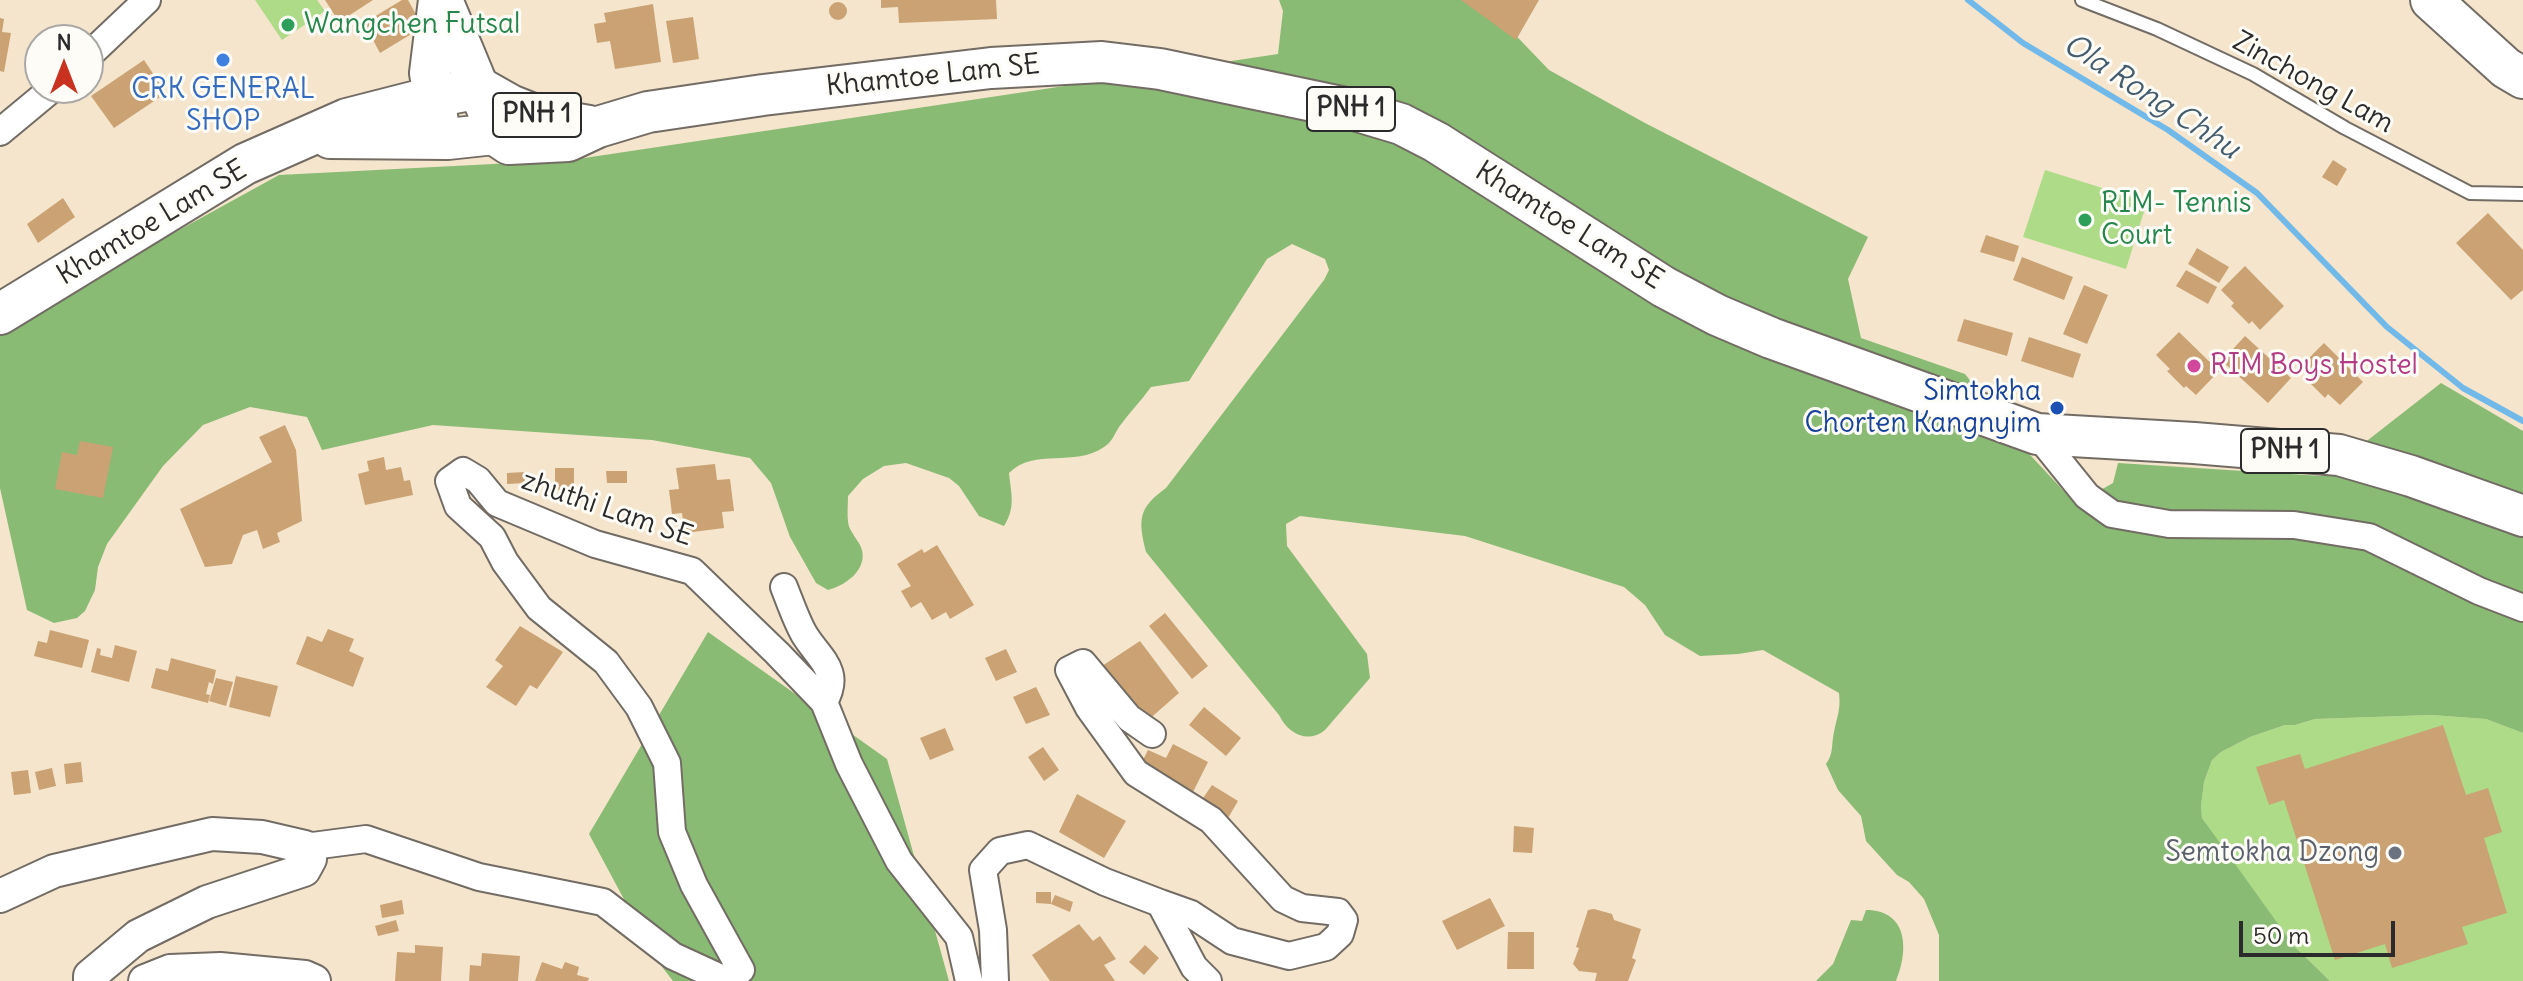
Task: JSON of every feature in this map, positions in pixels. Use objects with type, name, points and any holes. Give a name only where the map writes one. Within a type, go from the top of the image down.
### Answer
[{"type":"main road","name":"PNH 1","points":[[440,0],[480,88]]},
{"type":"main road","name":"PNH 1","points":[[440,0],[430,73],[436,120],[448,139],[494,134]]},
{"type":"main road","points":[[2431,0],[2506,68],[2523,78]]},
{"type":"main road","name":"Khamtoe Lam SE","points":[[494,134],[509,144],[568,141],[598,127],[648,112],[991,68],[1102,62],[1160,69],[1336,105],[1401,124],[1436,142],[1664,287],[1717,315],[1771,338],[2037,434],[2339,455],[2411,476],[2523,516]]},
{"type":"main road","name":"Khamtoe Lam SE","points":[[0,314],[245,164],[347,119],[480,88],[510,105],[553,122],[598,127]]},
{"type":"main road","points":[[480,88],[494,134]]},
{"type":"main road","name":"Khamtoe Lam SE","points":[[306,137],[448,139]]},
{"type":"street","points":[[104,41],[147,0]]},
{"type":"street","points":[[0,132],[10,108]]},
{"type":"street","points":[[2037,434],[2087,496],[2112,514],[2169,524],[2294,525],[2369,537],[2479,591],[2523,608]]},
{"type":"street","name":"zhuthi Lam SE","points":[[305,847],[366,839],[479,877],[603,902],[673,956],[723,979],[741,970],[694,885],[672,832],[667,763],[639,707],[606,662],[539,608],[505,562],[492,537],[458,506],[449,481],[463,471],[478,480],[497,503],[595,544],[692,571],[824,702],[849,764],[899,861],[959,937],[969,981]]},
{"type":"street","points":[[784,587],[804,634],[830,667],[829,692],[824,702]]},
{"type":"street","points":[[995,981],[993,930],[983,870],[1000,851],[1028,845],[1105,882],[1191,914],[1232,941],[1289,956],[1326,947],[1340,934],[1344,920],[1338,912],[1302,908],[1283,899],[1211,820],[1136,773],[1089,708],[1069,670],[1083,663],[1129,718],[1152,734]]},
{"type":"street","points":[[0,896],[54,871],[212,834],[262,837],[305,847],[310,859],[304,870],[207,902],[138,936],[90,976],[90,981]]},
{"type":"street","points":[[1160,903],[1194,967],[1208,981]]},
{"type":"street","points":[[145,981],[170,971],[220,969],[305,977],[314,981]]},
{"type":"lane","name":"Zinchong Lam","points":[[2082,0],[2157,29],[2253,74],[2345,128],[2470,193],[2523,194]]},
{"type":"green space","name":"Wangchen Futsal","points":[[255,0],[317,0],[325,11],[282,40]]},
{"type":"green space","points":[[1279,0],[1499,0],[1501,20],[1549,70],[1645,123],[1868,237],[1848,279],[1861,338],[1965,374],[2018,442],[2076,504],[2113,483],[2118,463],[2322,476],[2441,383],[2523,431],[2523,733],[2486,719],[2431,715],[2315,719],[2250,737],[2212,760],[2204,782],[2202,818],[2294,946],[2330,981],[1939,981],[1939,935],[1924,899],[1866,841],[1861,816],[1838,790],[1826,764],[1839,709],[1839,693],[1763,650],[1700,656],[1665,635],[1645,605],[1624,587],[1465,536],[1300,516],[1286,524],[1287,546],[1367,654],[1370,678],[1325,730],[1312,736],[1299,735],[1283,722],[1146,552],[1141,523],[1150,502],[1166,488],[1324,280],[1329,270],[1325,259],[1292,244],[1267,259],[1189,381],[1151,387],[1104,447],[1080,456],[1031,461],[1009,473],[1011,506],[1004,526],[979,516],[959,486],[949,478],[906,463],[884,466],[863,479],[848,496],[849,526],[862,550],[861,565],[847,581],[828,590],[816,583],[790,537],[771,483],[750,458],[652,440],[433,425],[322,450],[307,417],[250,407],[203,425],[163,466],[107,544],[98,567],[95,590],[85,611],[77,618],[54,623],[27,610],[0,488],[0,323],[32,311],[279,175],[571,160],[1278,54],[1283,11]]},
{"type":"green space","name":"RIM- Tennis Court","points":[[2045,170],[2147,202],[2126,269],[2023,237]]},
{"type":"green space","points":[[708,632],[887,759],[949,981],[673,981],[656,959],[589,834]]},
{"type":"green space","points":[[2431,715],[2486,719],[2523,733],[2523,981],[2330,981],[2294,946],[2202,818],[2204,782],[2212,760],[2250,737],[2285,725],[2315,719]]},
{"type":"green space","points":[[1866,910],[1890,917],[1902,934],[1903,957],[1896,981],[1816,981],[1833,964],[1851,920],[1862,921]]},
{"type":"building","points":[[325,0],[373,0],[339,22]]},
{"type":"building","points":[[402,0],[408,0],[423,27],[380,53],[364,23]]},
{"type":"building","points":[[881,0],[996,0],[997,19],[899,23],[898,7],[881,8]]},
{"type":"building","points":[[1461,0],[1539,0],[1516,40]]},
{"type":"building","points":[[838,2],[847,11],[838,20],[829,11]]},
{"type":"building","points":[[653,4],[661,62],[615,69],[610,41],[597,43],[594,24],[606,22],[604,13]]},
{"type":"building","points":[[693,17],[699,59],[673,63],[666,21]]},
{"type":"building","points":[[0,18],[4,19],[2,32],[11,33],[4,72],[0,71]]},
{"type":"building","points":[[144,60],[166,93],[114,128],[97,104],[104,104],[104,87]]},
{"type":"building","points":[[2333,160],[2347,169],[2337,186],[2322,177]]},
{"type":"building","points":[[63,198],[75,217],[38,243],[27,224]]},
{"type":"building","points":[[2488,213],[2523,250],[2523,290],[2511,300],[2456,243]]},
{"type":"building","points":[[1986,235],[2019,246],[2014,262],[1980,252]]},
{"type":"building","points":[[2197,248],[2229,267],[2219,283],[2188,264]]},
{"type":"building","points":[[2022,257],[2073,277],[2064,300],[2013,280]]},
{"type":"building","points":[[2245,266],[2284,306],[2260,330],[2231,306],[2234,303],[2221,290]]},
{"type":"building","points":[[2186,270],[2217,287],[2208,304],[2176,286]]},
{"type":"building","points":[[2084,285],[2108,295],[2087,344],[2063,334]]},
{"type":"building","points":[[1964,319],[2013,333],[2007,356],[1957,341]]},
{"type":"building","points":[[2179,332],[2219,371],[2196,395],[2167,371],[2170,369],[2156,355]]},
{"type":"building","points":[[2245,336],[2291,378],[2268,403],[2222,361]]},
{"type":"building","points":[[2029,337],[2081,354],[2073,378],[2021,361]]},
{"type":"building","points":[[2324,343],[2363,382],[2340,405],[2328,394],[2325,398],[2306,379],[2309,376],[2300,367]]},
{"type":"building","points":[[285,425],[296,450],[302,521],[277,533],[280,542],[263,549],[257,530],[243,535],[232,564],[205,567],[180,509],[272,462],[259,437]]},
{"type":"building","points":[[80,441],[113,447],[103,498],[55,489],[62,452],[77,455]]},
{"type":"building","points":[[384,457],[386,470],[401,467],[404,481],[410,480],[413,495],[365,505],[358,474],[369,471],[367,461]]},
{"type":"building","points":[[715,464],[717,480],[730,479],[734,511],[722,512],[724,528],[685,533],[682,513],[672,514],[669,490],[679,489],[676,468]]},
{"type":"building","points":[[555,468],[574,468],[574,489],[555,490]]},
{"type":"building","points":[[606,471],[627,471],[627,483],[607,483]]},
{"type":"building","points":[[525,472],[525,483],[507,484],[507,473]]},
{"type":"building","points":[[937,545],[974,605],[950,619],[946,612],[932,620],[921,602],[911,608],[901,591],[911,586],[897,564],[922,549],[924,553]]},
{"type":"building","points":[[1165,613],[1208,666],[1192,679],[1149,626]]},
{"type":"building","points":[[520,626],[563,652],[537,689],[530,685],[516,706],[486,687],[503,666],[495,660]]},
{"type":"building","points":[[328,629],[354,639],[349,651],[364,658],[353,687],[296,664],[307,636],[322,642]]},
{"type":"building","points":[[50,630],[89,640],[82,668],[34,656],[38,641],[47,643]]},
{"type":"building","points":[[1140,641],[1179,693],[1146,722],[1102,666]]},
{"type":"building","points":[[115,645],[137,651],[129,682],[91,672],[97,648],[101,649],[100,655],[112,658]]},
{"type":"building","points":[[1006,649],[1017,672],[996,681],[985,658]]},
{"type":"building","points":[[171,658],[216,670],[213,684],[209,682],[206,694],[210,695],[208,703],[151,688],[156,668],[168,671]]},
{"type":"building","points":[[236,676],[278,686],[270,717],[229,707]]},
{"type":"building","points":[[216,678],[233,682],[226,706],[209,701]]},
{"type":"building","points":[[1036,687],[1050,715],[1026,724],[1013,697]]},
{"type":"building","points":[[1204,707],[1241,738],[1226,756],[1189,725]]},
{"type":"building","points":[[2443,725],[2466,795],[2488,788],[2502,832],[2484,838],[2507,913],[2462,927],[2468,944],[2392,968],[2385,944],[2335,960],[2284,800],[2269,805],[2256,767],[2300,754],[2305,769]]},
{"type":"building","points":[[945,728],[954,750],[930,760],[920,738]]},
{"type":"building","points":[[1173,744],[1208,762],[1192,794],[1139,768],[1148,750],[1166,758]]},
{"type":"building","points":[[1043,747],[1059,770],[1044,781],[1028,757]]},
{"type":"building","points":[[81,762],[83,782],[66,784],[64,764]]},
{"type":"building","points":[[52,768],[56,786],[39,790],[35,772]]},
{"type":"building","points":[[28,770],[31,793],[14,795],[11,772]]},
{"type":"building","points":[[1212,785],[1238,801],[1228,818],[1201,801]]},
{"type":"building","points":[[1077,794],[1126,821],[1104,858],[1059,832]]},
{"type":"building","points":[[1514,826],[1534,828],[1532,853],[1513,852]]},
{"type":"building","points":[[1036,892],[1051,892],[1051,904],[1036,903]]},
{"type":"building","points":[[1055,895],[1073,902],[1070,912],[1051,904]]},
{"type":"building","points":[[1490,898],[1505,926],[1457,950],[1442,921]]},
{"type":"building","points":[[402,900],[404,914],[382,918],[380,905]]},
{"type":"building","points":[[1588,910],[1612,914],[1614,920],[1641,929],[1632,958],[1636,960],[1628,981],[1595,981],[1597,973],[1579,971],[1573,964]]},
{"type":"building","points":[[396,920],[399,931],[378,936],[375,926]]},
{"type":"building","points":[[1079,924],[1093,941],[1100,936],[1116,959],[1104,965],[1115,981],[1050,981],[1032,955]]},
{"type":"building","points":[[1508,932],[1534,932],[1534,969],[1507,969]]},
{"type":"building","points":[[415,945],[443,947],[441,981],[395,981],[397,952],[415,953]]},
{"type":"building","points":[[1145,945],[1159,958],[1144,975],[1129,962]]},
{"type":"building","points":[[482,953],[520,956],[518,981],[469,981],[470,965],[481,966]]},
{"type":"building","points":[[542,962],[562,969],[565,962],[579,967],[577,975],[589,978],[588,981],[535,981]]},
{"type":"waterway","name":"Ola Rong Chhu","points":[[1968,0],[2023,43],[2168,130],[2257,193],[2387,327],[2463,388],[2523,421]]},
{"type":"place","name":"Wangchen Futsal","points":[[288,25]]},
{"type":"place","name":"CRK GENERAL SHOP","points":[[223,60]]},
{"type":"place","name":"RIM- Tennis Court","points":[[2085,220]]},
{"type":"place","name":"RIM Boys Hostel","points":[[2194,366]]},
{"type":"place","name":"Simtokha Chorten Kangnyim","points":[[2057,408]]},
{"type":"place","name":"Semtokha Dzong","points":[[2395,853]]}]
